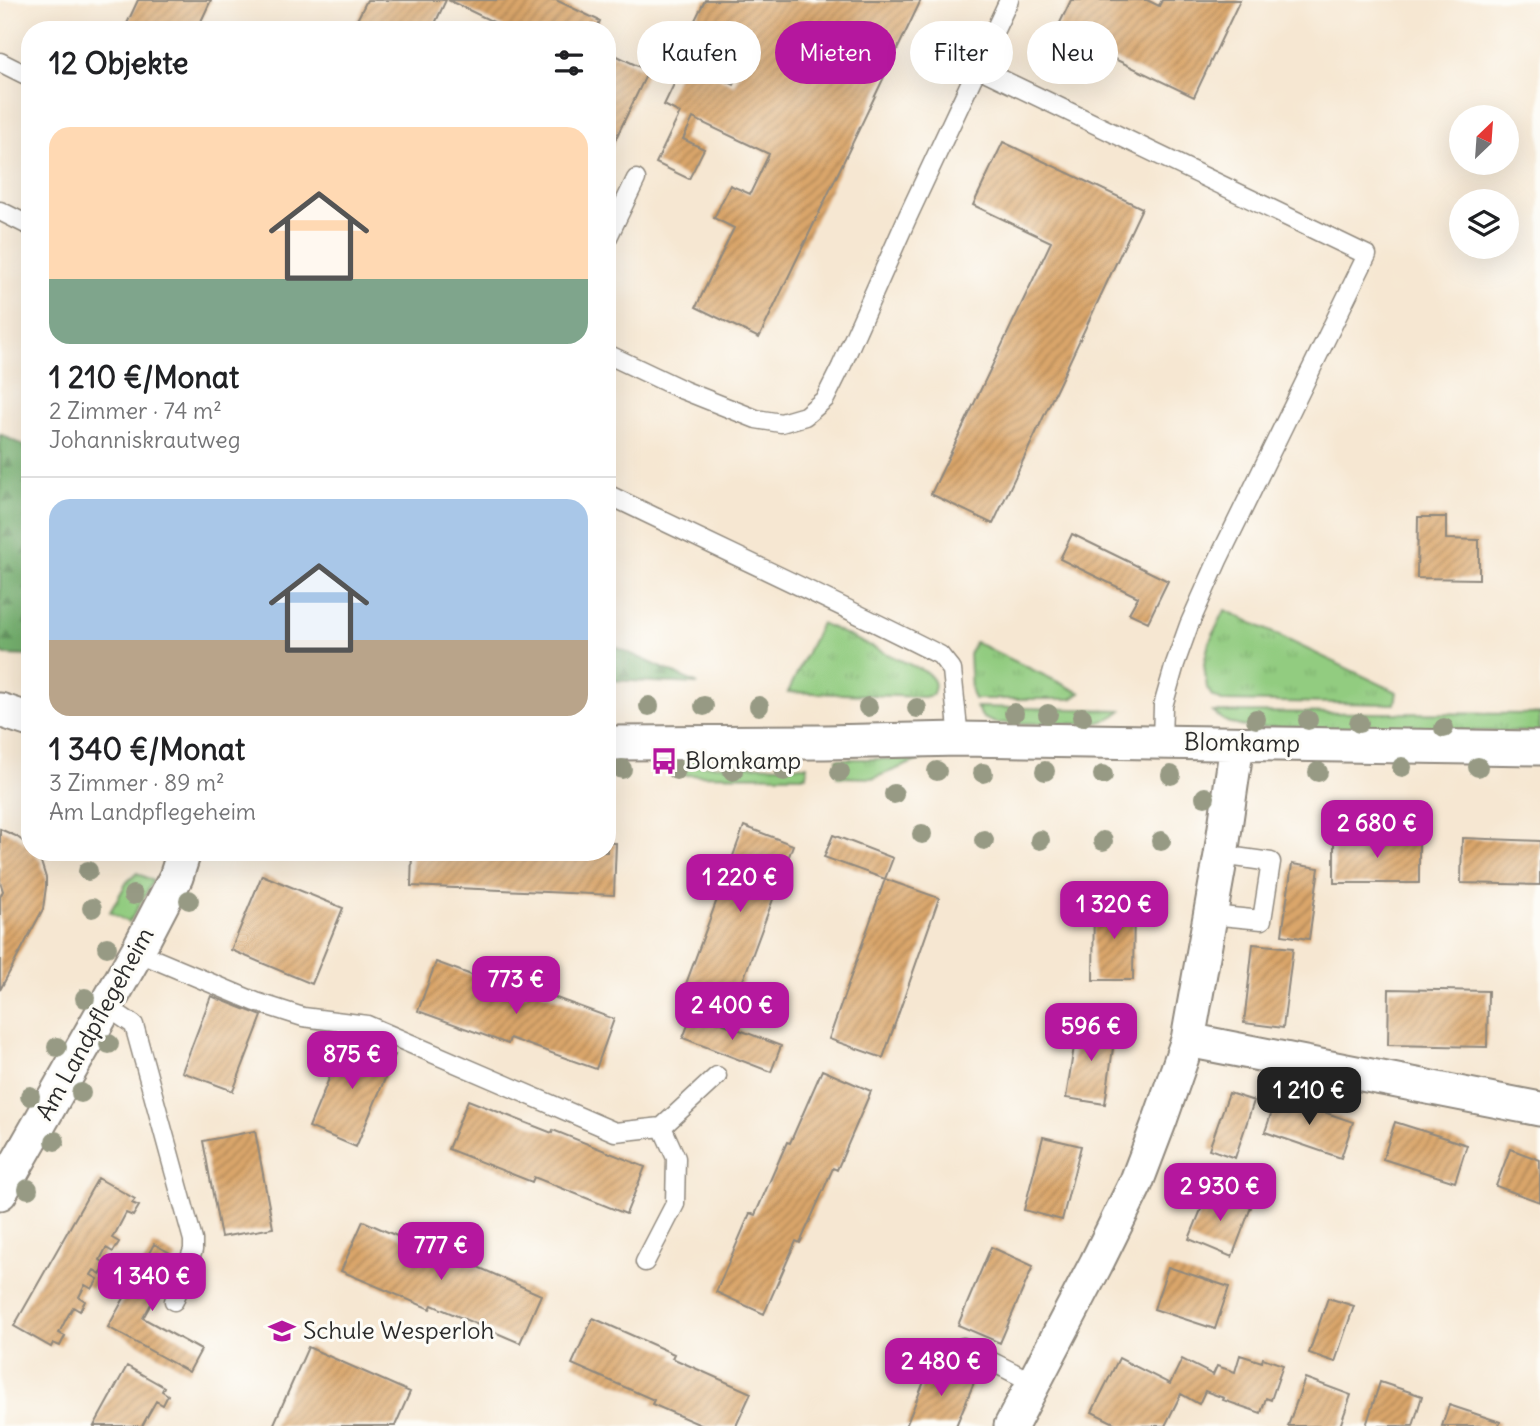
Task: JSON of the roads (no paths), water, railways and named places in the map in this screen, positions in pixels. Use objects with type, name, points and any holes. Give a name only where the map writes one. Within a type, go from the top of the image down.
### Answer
[{"type":"street","points":[[0,710],[21,717]]},
{"type":"street","name":"Blomkamp","points":[[616,743],[959,739],[1540,748]]},
{"type":"street","points":[[1011,1426],[1136,1183],[1188,1040],[1221,855],[1237,744]]},
{"type":"street","name":"Am Landpflegeheim","points":[[0,1193],[136,952],[176,877],[181,861]]},
{"type":"street","points":[[1188,1040],[1540,1109]]},
{"type":"lane","points":[[999,21],[1009,0]]},
{"type":"lane","points":[[0,62],[21,72]]},
{"type":"lane","points":[[616,358],[683,390],[756,419],[781,423],[804,416],[825,399],[841,367],[968,84]]},
{"type":"lane","points":[[1011,84],[1367,255],[1189,625],[1164,706],[1162,742]]},
{"type":"lane","points":[[616,220],[636,179]]},
{"type":"lane","points":[[0,211],[21,222]]},
{"type":"lane","points":[[616,498],[832,600],[940,655],[952,670],[959,739]]},
{"type":"lane","points":[[1211,915],[1262,920],[1271,862],[1221,855]]},
{"type":"lane","points":[[136,952],[256,1002],[303,1017],[367,1025],[615,1132],[662,1127],[717,1076]]},
{"type":"lane","points":[[106,1006],[134,1025],[193,1241],[193,1250],[174,1301]]},
{"type":"lane","points":[[645,1262],[675,1204],[676,1158],[662,1127]]},
{"type":"lane","points":[[963,1348],[1034,1383]]},
{"type":"place","name":"Blomkamp","points":[[664,761]]},
{"type":"place","name":"Schule Wesperloh","points":[[282,1331]]}]
